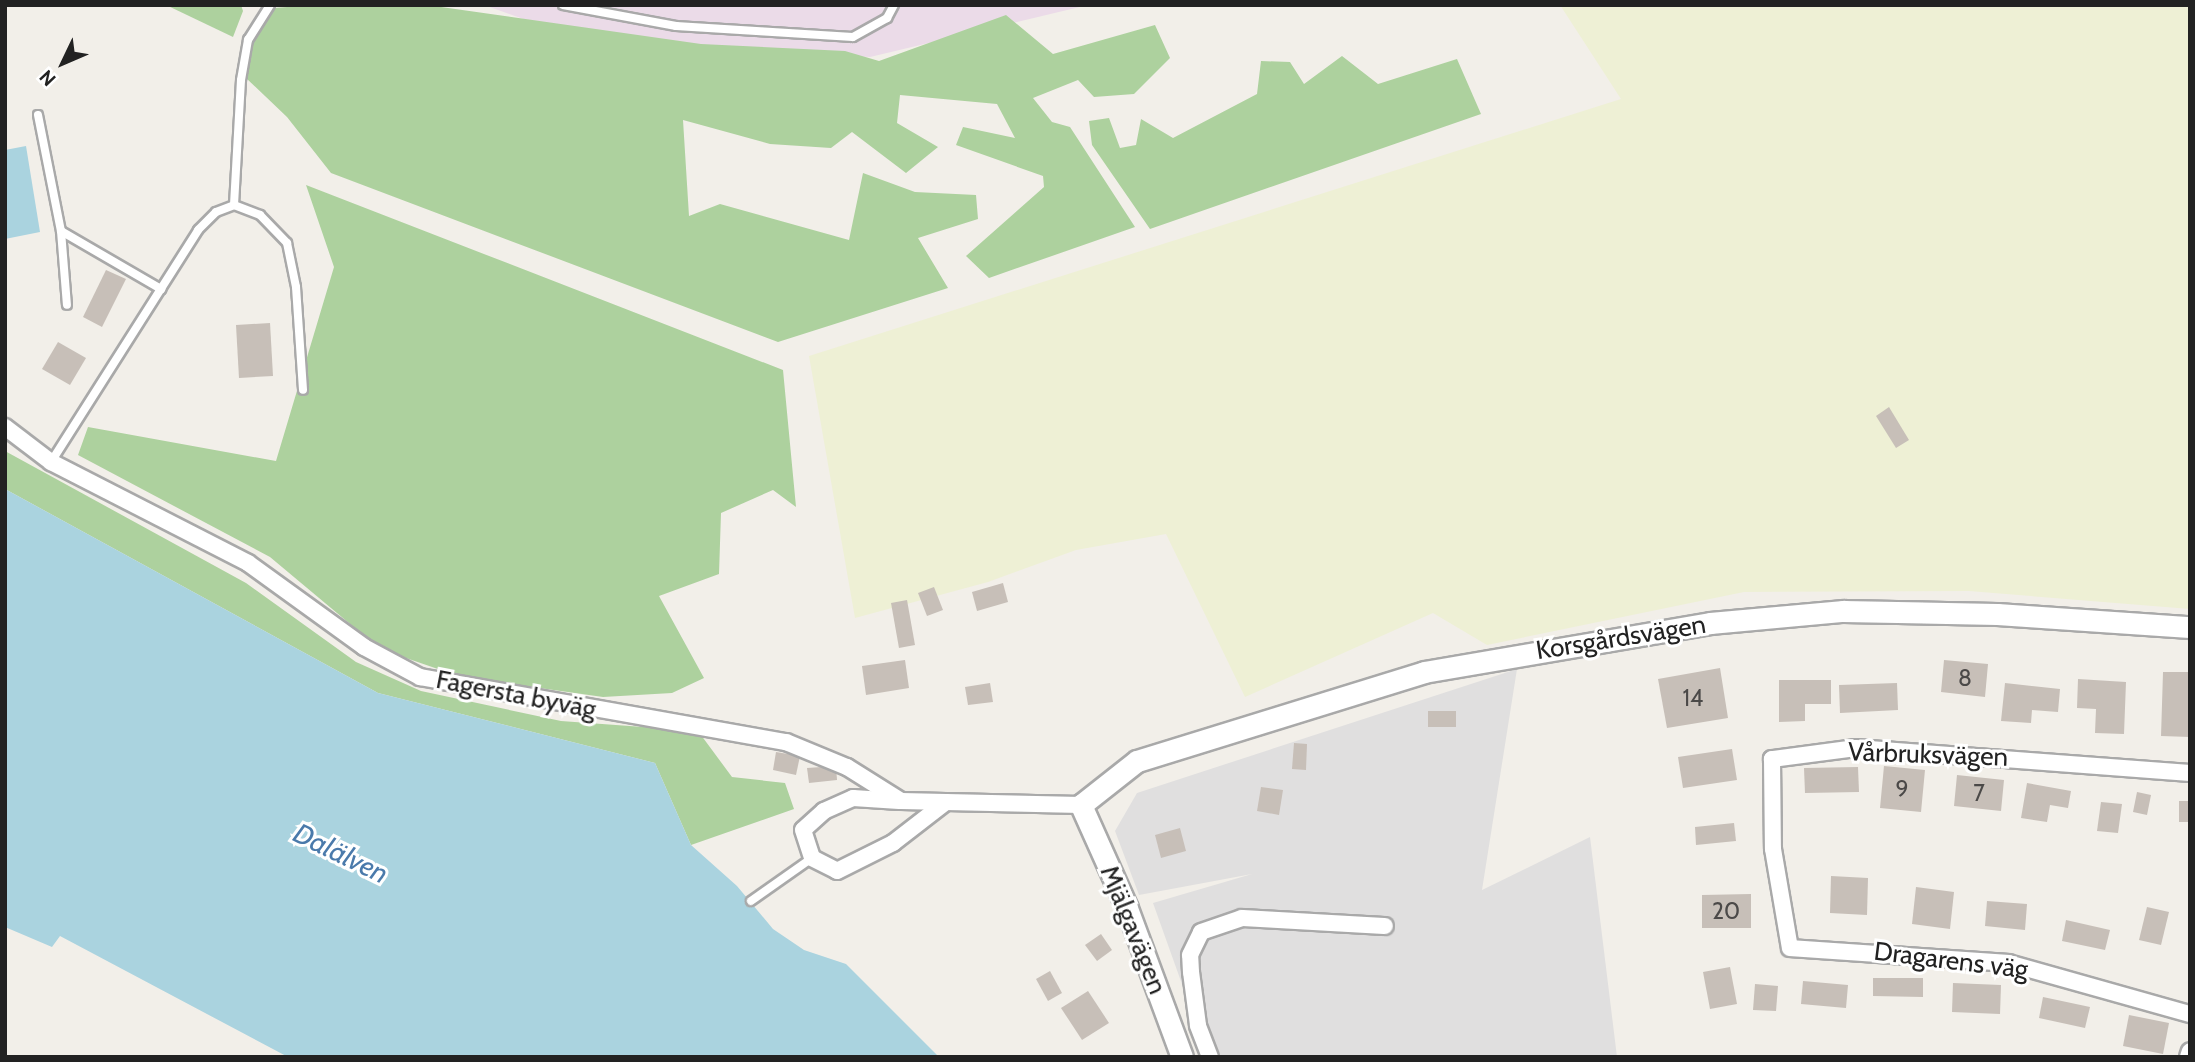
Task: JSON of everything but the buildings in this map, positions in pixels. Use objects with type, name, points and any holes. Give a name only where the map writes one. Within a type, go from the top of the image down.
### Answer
[{"type":"street","name":"Fagersta byväg","points":[[5,427],[51,462],[248,563],[364,647],[420,677],[786,742],[847,767],[901,801]]},
{"type":"street","name":"Korsgårdsvägen","points":[[1081,805],[1138,761],[1424,672],[1553,648],[1710,623],[1843,611],[1997,614],[2190,627]]},
{"type":"street","name":"Vårbruksvägen","points":[[1790,948],[1773,849],[1772,759],[1856,748],[2190,773]]},
{"type":"street","points":[[946,802],[893,843],[837,871],[812,859],[803,830],[824,811],[853,798],[1081,805]]},
{"type":"street","name":"Mjälgavägen","points":[[1081,805],[1127,908],[1182,1057]]},
{"type":"street","points":[[1210,1057],[1191,972],[1190,955],[1201,932],[1242,918],[1385,926]]},
{"type":"street","name":"Dragarens väg","points":[[1790,948],[2008,963],[2190,1014]]},
{"type":"street","points":[[2188,1057],[2190,1051]]},
{"type":"lane","points":[[234,205],[241,80],[248,40],[270,5]]},
{"type":"lane","points":[[563,5],[676,26],[853,37],[887,18],[894,5]]},
{"type":"lane","points":[[38,115],[61,231],[67,305]]},
{"type":"lane","points":[[51,462],[198,230],[216,212],[234,205],[260,215],[287,243],[296,287],[303,390]]},
{"type":"lane","points":[[61,231],[161,289]]},
{"type":"lane","points":[[751,901],[812,859]]},
{"type":"shaded area","points":[[484,5],[1088,5],[870,57],[599,46]]},
{"type":"shaded area","points":[[1517,669],[1482,890],[1590,837],[1617,1057],[1208,1057],[1153,903],[1252,874],[1139,895],[1115,831],[1137,793]]},
{"type":"green space","points":[[166,5],[241,5],[243,11],[233,37]]},
{"type":"green space","points":[[313,5],[427,5],[701,44],[845,51],[879,61],[1006,15],[1053,54],[1155,25],[1170,58],[1134,94],[1094,97],[1078,80],[1033,98],[1052,122],[1070,127],[1135,227],[989,278],[966,256],[1044,187],[1043,176],[956,145],[963,127],[1015,138],[997,104],[900,95],[897,123],[938,147],[906,173],[852,132],[831,148],[770,144],[683,120],[689,216],[720,204],[849,240],[863,173],[915,192],[976,195],[978,219],[918,238],[948,288],[778,342],[331,173],[287,117],[246,78],[254,35],[274,8]]},
{"type":"green space","points":[[1560,5],[2190,5],[2190,609],[1969,591],[1744,592],[1487,645],[1433,613],[1245,697],[1166,534],[1076,550],[988,582],[855,618],[809,356],[1621,99]]},
{"type":"green space","points":[[1342,56],[1378,84],[1457,59],[1481,114],[1150,229],[1092,145],[1089,121],[1109,118],[1120,148],[1136,145],[1141,119],[1173,138],[1257,94],[1261,61],[1290,62],[1304,84]]},
{"type":"green space","points":[[306,185],[783,370],[796,507],[773,490],[721,513],[719,574],[659,596],[704,678],[672,693],[603,697],[461,677],[380,649],[270,557],[78,455],[88,427],[276,461],[334,267]]},
{"type":"green space","points":[[5,451],[246,583],[356,662],[421,691],[561,721],[698,731],[732,777],[785,783],[794,809],[691,845],[655,763],[378,693],[5,489]]},
{"type":"water","points":[[26,146],[40,232],[5,239],[5,150]]},
{"type":"water","name":"Dalälven","points":[[5,489],[378,693],[655,763],[691,845],[737,886],[773,929],[804,950],[846,964],[939,1057],[288,1057],[60,936],[52,947],[5,927]]}]
